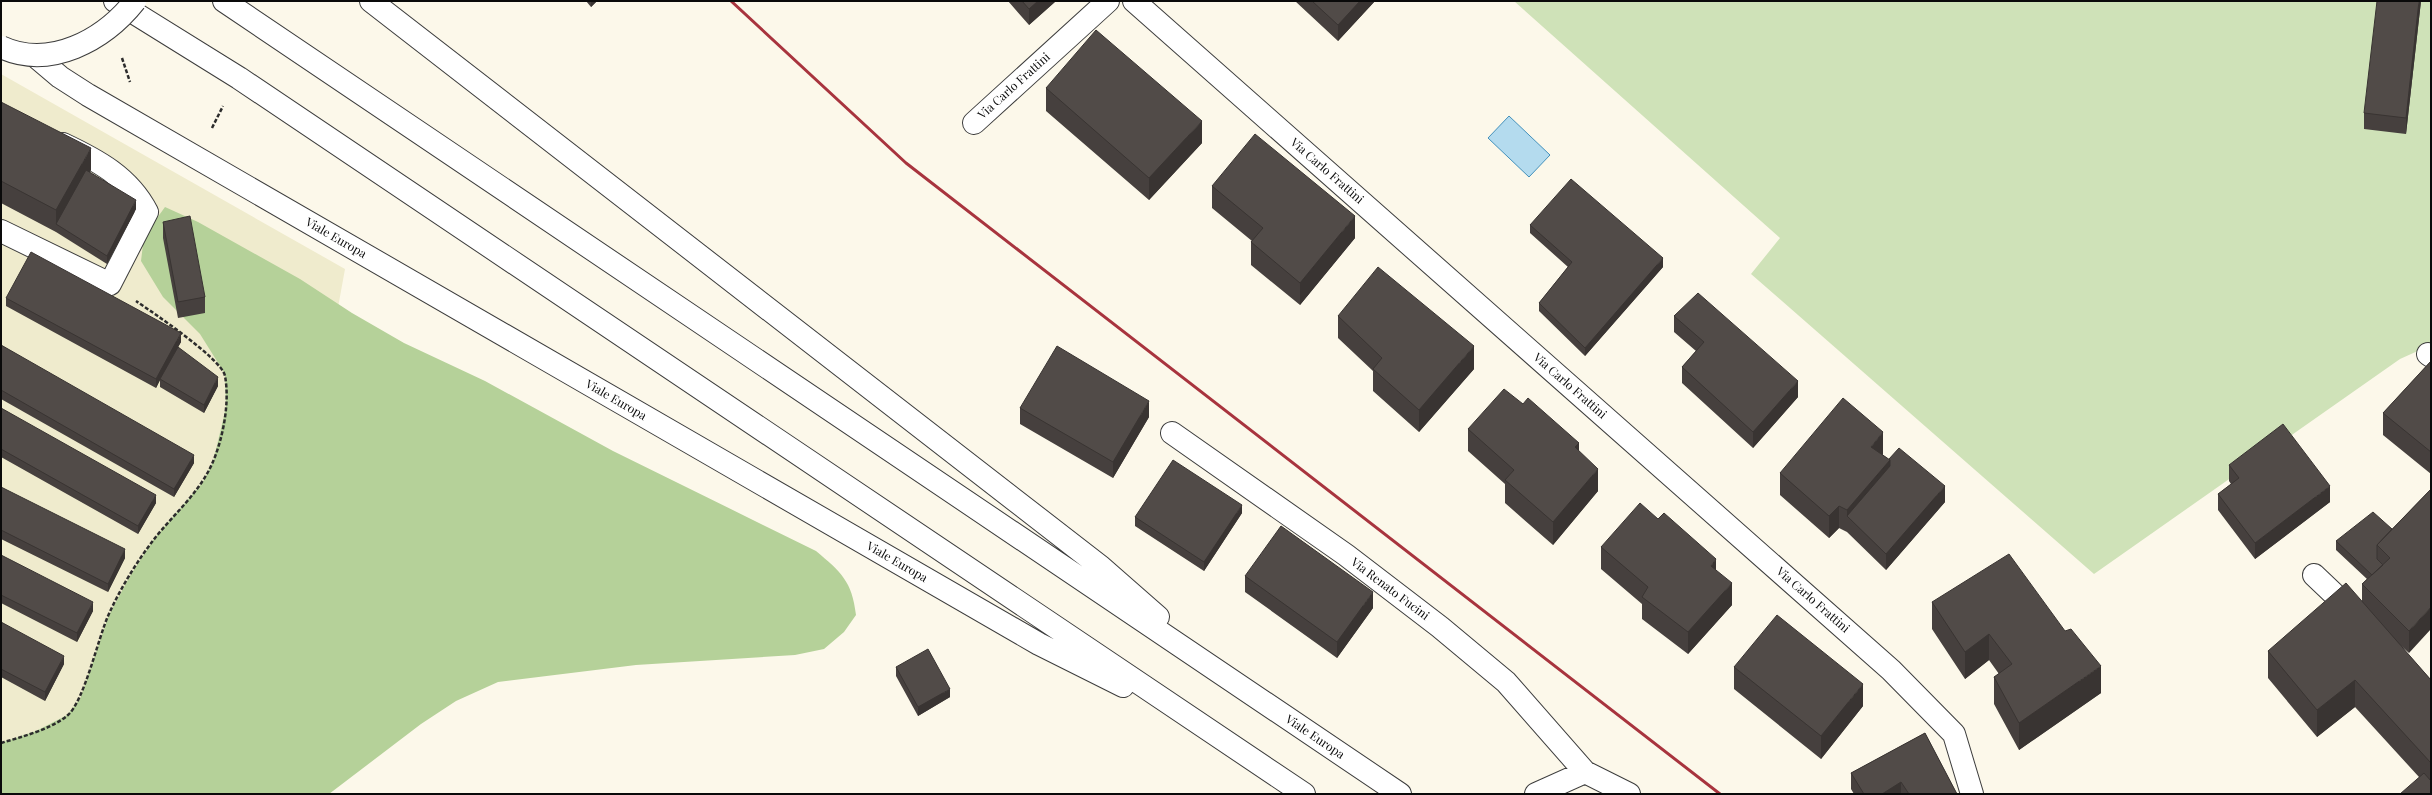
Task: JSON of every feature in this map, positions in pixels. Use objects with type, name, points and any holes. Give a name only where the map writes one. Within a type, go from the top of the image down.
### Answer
[{"type":"street","name":"Viale Europa","points":[[115,1],[246,82],[1304,794]]},
{"type":"street","points":[[1,47],[10,51],[34,55],[53,54],[93,39],[112,25],[135,1]]},
{"type":"street","name":"Viale Europa","points":[[224,1],[1400,794]]},
{"type":"street","name":"Viale Europa","points":[[371,1],[1101,567],[1230,680]]},
{"type":"street","name":"Via Carlo Frattini","points":[[974,123],[1108,1]]},
{"type":"street","name":"Via Carlo Frattini","points":[[1134,1],[1891,670],[1954,734],[1972,794]]},
{"type":"street","name":"Viale Europa","points":[[34,55],[60,77],[88,95],[1039,644],[1208,729]]},
{"type":"street","points":[[1,231],[110,284],[147,212],[139,197],[127,182],[108,168],[45,135]]},
{"type":"street","name":"Via Renato Fucini","points":[[1172,433],[1346,555],[1440,627],[1506,682],[1585,772]]},
{"type":"street","points":[[2314,575],[2370,632]]},
{"type":"street","points":[[1536,794],[1585,772],[1629,794]]},
{"type":"path","points":[[206,125],[212,128],[224,106]]},
{"type":"path","points":[[1,743],[36,731],[68,715],[80,699],[109,615],[154,539],[204,482],[213,462],[219,440],[226,407],[225,374],[205,352],[167,321],[110,284]]},
{"type":"shaded area","points":[[1,74],[345,269],[325,379],[225,374],[226,407],[213,462],[203,482],[179,509],[80,699],[67,715],[36,731],[1,743]]},
{"type":"green space","points":[[1514,1],[2431,1],[2431,345],[2400,359],[2094,574],[1751,274],[1780,238]]},
{"type":"green space","points":[[165,207],[198,222],[300,279],[352,313],[404,343],[485,381],[613,451],[816,551],[844,578],[852,594],[856,615],[844,632],[824,649],[795,655],[636,665],[498,682],[456,701],[421,724],[329,794],[1,794],[1,743],[36,731],[67,715],[80,699],[109,615],[130,576],[154,539],[203,482],[213,462],[226,407],[225,374],[200,334],[163,297],[141,261],[144,236]]},
{"type":"water","points":[[1509,116],[1550,155],[1529,177],[1488,138]]},
{"type":"building","points":[[1022,1],[1038,1],[1029,9]]},
{"type":"building","points":[[1312,1],[1360,1],[1338,25]]},
{"type":"building","points":[[2377,1],[2419,1],[2406,118],[2364,113]]},
{"type":"building","points":[[1096,30],[1202,121],[1149,178],[1046,88]]},
{"type":"building","points":[[1,102],[91,148],[56,210],[1,181]]},
{"type":"building","points":[[1255,134],[1355,216],[1300,283],[1251,242],[1263,228],[1212,186]]},
{"type":"building","points":[[86,170],[136,200],[107,256],[56,224]]},
{"type":"building","points":[[1571,179],[1663,258],[1585,348],[1539,303],[1572,262],[1530,225]]},
{"type":"building","points":[[190,216],[205,297],[178,302],[163,222]]},
{"type":"building","points":[[31,252],[181,333],[156,379],[6,298]]},
{"type":"building","points":[[1378,267],[1474,346],[1419,410],[1373,369],[1382,358],[1338,316]]},
{"type":"building","points":[[1698,293],[1798,381],[1753,432],[1682,367],[1704,342],[1674,316]]},
{"type":"building","points":[[1,345],[194,455],[174,489],[1,390]]},
{"type":"building","points":[[1057,346],[1149,401],[1113,462],[1020,408]]},
{"type":"building","points":[[178,347],[218,377],[204,405],[160,379]]},
{"type":"building","points":[[2431,361],[2431,452],[2383,413]]},
{"type":"building","points":[[1504,389],[1523,404],[1528,398],[1579,443],[1575,447],[1598,469],[1553,522],[1505,480],[1514,470],[1468,429]]},
{"type":"building","points":[[1843,398],[1883,432],[1871,447],[1890,460],[1847,510],[1839,506],[1829,516],[1780,473]]},
{"type":"building","points":[[1,408],[156,495],[138,526],[1,449]]},
{"type":"building","points":[[2283,424],[2330,486],[2255,543],[2218,494],[2239,478],[2229,465]]},
{"type":"building","points":[[1899,448],[1945,486],[1886,554],[1847,516],[1890,466],[1889,459]]},
{"type":"building","points":[[1173,460],[1242,505],[1204,562],[1135,517]]},
{"type":"building","points":[[1,487],[125,549],[108,584],[1,530]]},
{"type":"building","points":[[2431,489],[2431,607],[2409,631],[2362,584],[2390,558],[2377,545]]},
{"type":"building","points":[[1640,503],[1658,519],[1664,513],[1716,559],[1711,566],[1732,583],[1688,632],[1642,597],[1648,587],[1601,547]]},
{"type":"building","points":[[2373,512],[2392,529],[2377,545],[2377,559],[2383,565],[2372,575],[2336,541]]},
{"type":"building","points":[[1281,526],[1373,592],[1337,642],[1245,576]]},
{"type":"building","points":[[2009,554],[2065,631],[2071,629],[2101,666],[2019,723],[1994,677],[2012,664],[1989,634],[1965,652],[1932,602]]},
{"type":"building","points":[[1,555],[93,602],[77,633],[1,595]]},
{"type":"building","points":[[2346,583],[2431,680],[2431,763],[2355,680],[2317,710],[2268,651]]},
{"type":"building","points":[[1777,615],[1863,684],[1821,736],[1734,667]]},
{"type":"building","points":[[1,622],[64,656],[45,692],[1,669]]},
{"type":"building","points":[[928,649],[950,689],[918,707],[896,667]]},
{"type":"building","points":[[1925,733],[1957,794],[1909,794],[1901,782],[1882,794],[1864,794],[1851,773]]},
{"type":"building","points":[[2424,773],[2431,781],[2431,794],[2400,794]]},
{"type":"railway","points":[[731,1],[906,163],[1720,794]]}]
